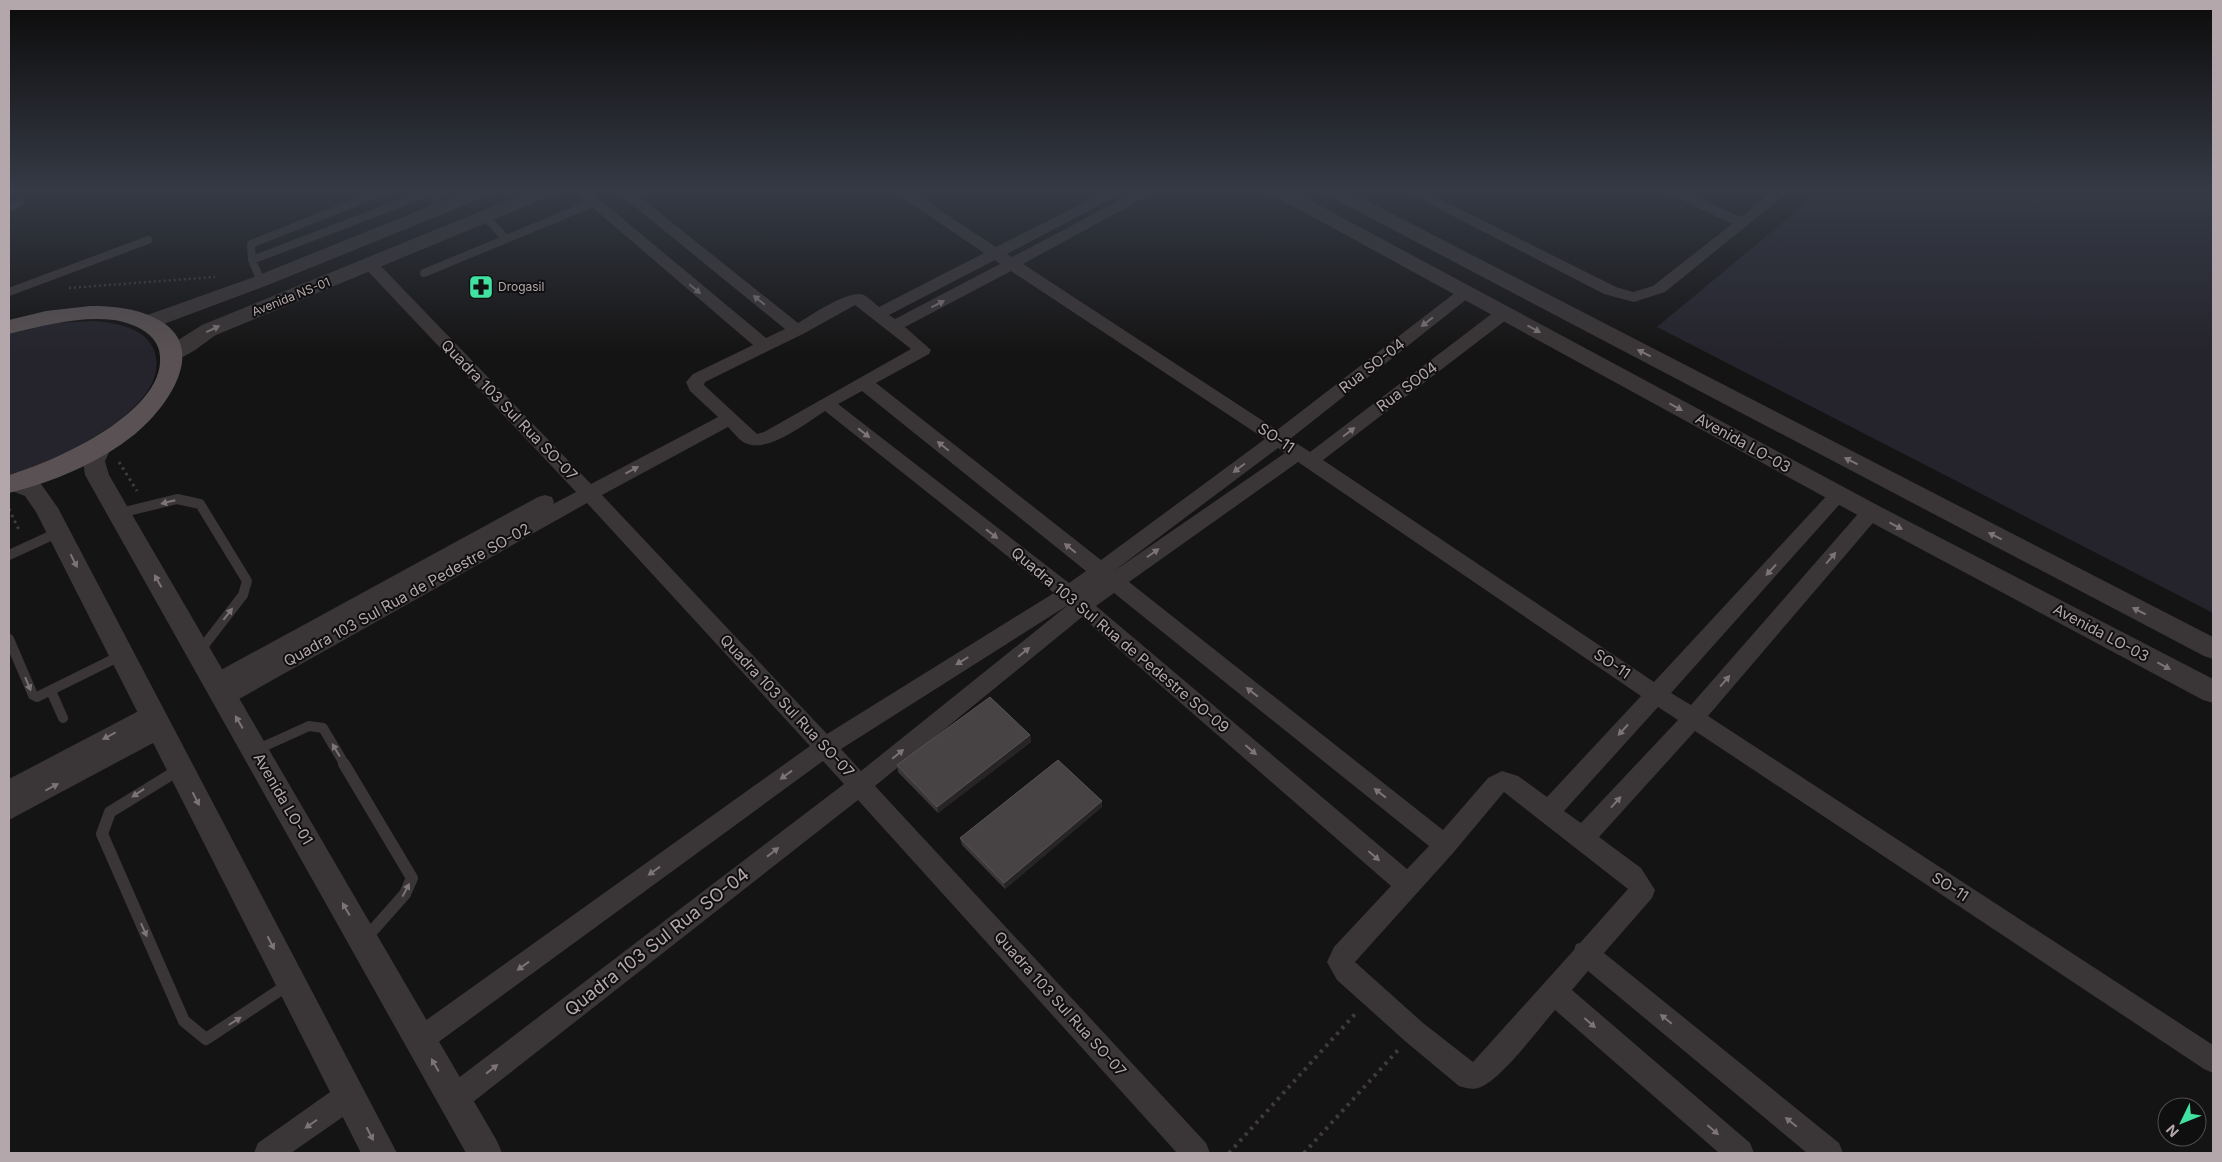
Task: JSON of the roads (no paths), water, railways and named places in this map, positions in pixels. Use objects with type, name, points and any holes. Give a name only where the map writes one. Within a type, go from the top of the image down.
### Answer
[{"type":"main road","points":[[11,492],[56,468],[111,448],[155,399],[168,376],[172,354],[164,336],[146,323],[122,315],[96,313],[16,320]]},
{"type":"street","name":"Avenida NS-01","points":[[146,323],[258,274],[344,243]]},
{"type":"street","name":"Avenida NS-01","points":[[172,354],[209,330],[422,243]]},
{"type":"street","points":[[641,243],[765,346]]},
{"type":"street","points":[[688,243],[797,330]]},
{"type":"street","name":"SO-11","points":[[978,243],[1278,439],[1656,694],[2213,1060]]},
{"type":"street","points":[[895,326],[1033,243]]},
{"type":"street","points":[[879,313],[1004,261],[1041,243]]},
{"type":"street","name":"Avenida LO-03","points":[[1376,243],[1840,496],[2213,692]]},
{"type":"street","points":[[1434,243],[2213,649]]},
{"type":"street","points":[[1515,243],[1610,291],[1634,297],[1659,289],[1717,243]]},
{"type":"street","name":"Quadra 103 Sul Rua SO-07","points":[[370,264],[584,488],[825,747],[1196,1153]]},
{"type":"street","name":"Rua SO-04","points":[[1106,577],[1466,292]]},
{"type":"street","points":[[857,299],[864,301],[879,313],[923,350],[826,403],[769,437],[760,439],[750,438],[696,387],[695,382],[857,299]]},
{"type":"street","name":"Rua SO04","points":[[1106,577],[1304,457],[1504,313]]},
{"type":"street","points":[[864,383],[1445,845]]},
{"type":"street","name":"Quadra 103 Sul Rua de Pedestre SO-09","points":[[826,403],[1075,600],[1407,884]]},
{"type":"street","name":"Quadra 103 Sul Rua de Pedestre SO-02","points":[[220,690],[584,488],[724,414]]},
{"type":"street","name":"Avenida LO-01","points":[[111,448],[95,458],[95,470],[130,505],[198,652],[485,1153]]},
{"type":"street","points":[[11,492],[30,488],[38,496],[59,532],[380,1153]]},
{"type":"street","points":[[1548,812],[1840,496]]},
{"type":"street","points":[[1583,838],[1693,718],[1871,512]]},
{"type":"street","points":[[420,1040],[825,747],[1075,600],[1106,577]]},
{"type":"street","name":"Quadra 103 Sul Rua SO-04","points":[[454,1099],[860,785],[1075,600]]},
{"type":"street","points":[[9,790],[156,721]]},
{"type":"street","points":[[9,810],[156,721]]},
{"type":"street","points":[[1506,781],[1548,812],[1632,876],[1643,890],[1639,897],[1586,953],[1478,1075],[1469,1076],[1459,1070],[1414,1032],[1346,971],[1340,962],[1407,884],[1445,845],[1500,782],[1506,781]]},
{"type":"street","points":[[1586,953],[1829,1153]]},
{"type":"street","points":[[1553,991],[1740,1153]]},
{"type":"street","points":[[268,1153],[350,1096]]},
{"type":"lane","points":[[9,292],[139,243]]},
{"type":"lane","points":[[254,243],[250,247],[252,260],[258,274]]},
{"type":"lane","points":[[252,260],[294,243]]},
{"type":"lane","points":[[424,273],[496,243]]},
{"type":"lane","points":[[130,505],[177,500],[189,500],[200,504],[247,581],[243,595],[198,652]]},
{"type":"lane","points":[[9,555],[59,532]]},
{"type":"lane","points":[[9,639],[33,695],[37,697],[122,654]]},
{"type":"lane","points":[[51,691],[64,718]]},
{"type":"lane","points":[[255,750],[308,726],[323,728],[412,878],[405,894],[364,941]]},
{"type":"lane","points":[[181,769],[110,812],[102,834],[184,1021],[206,1039],[292,982]]},
{"type":"place","name":"Drogasil","points":[[481,287]]}]
